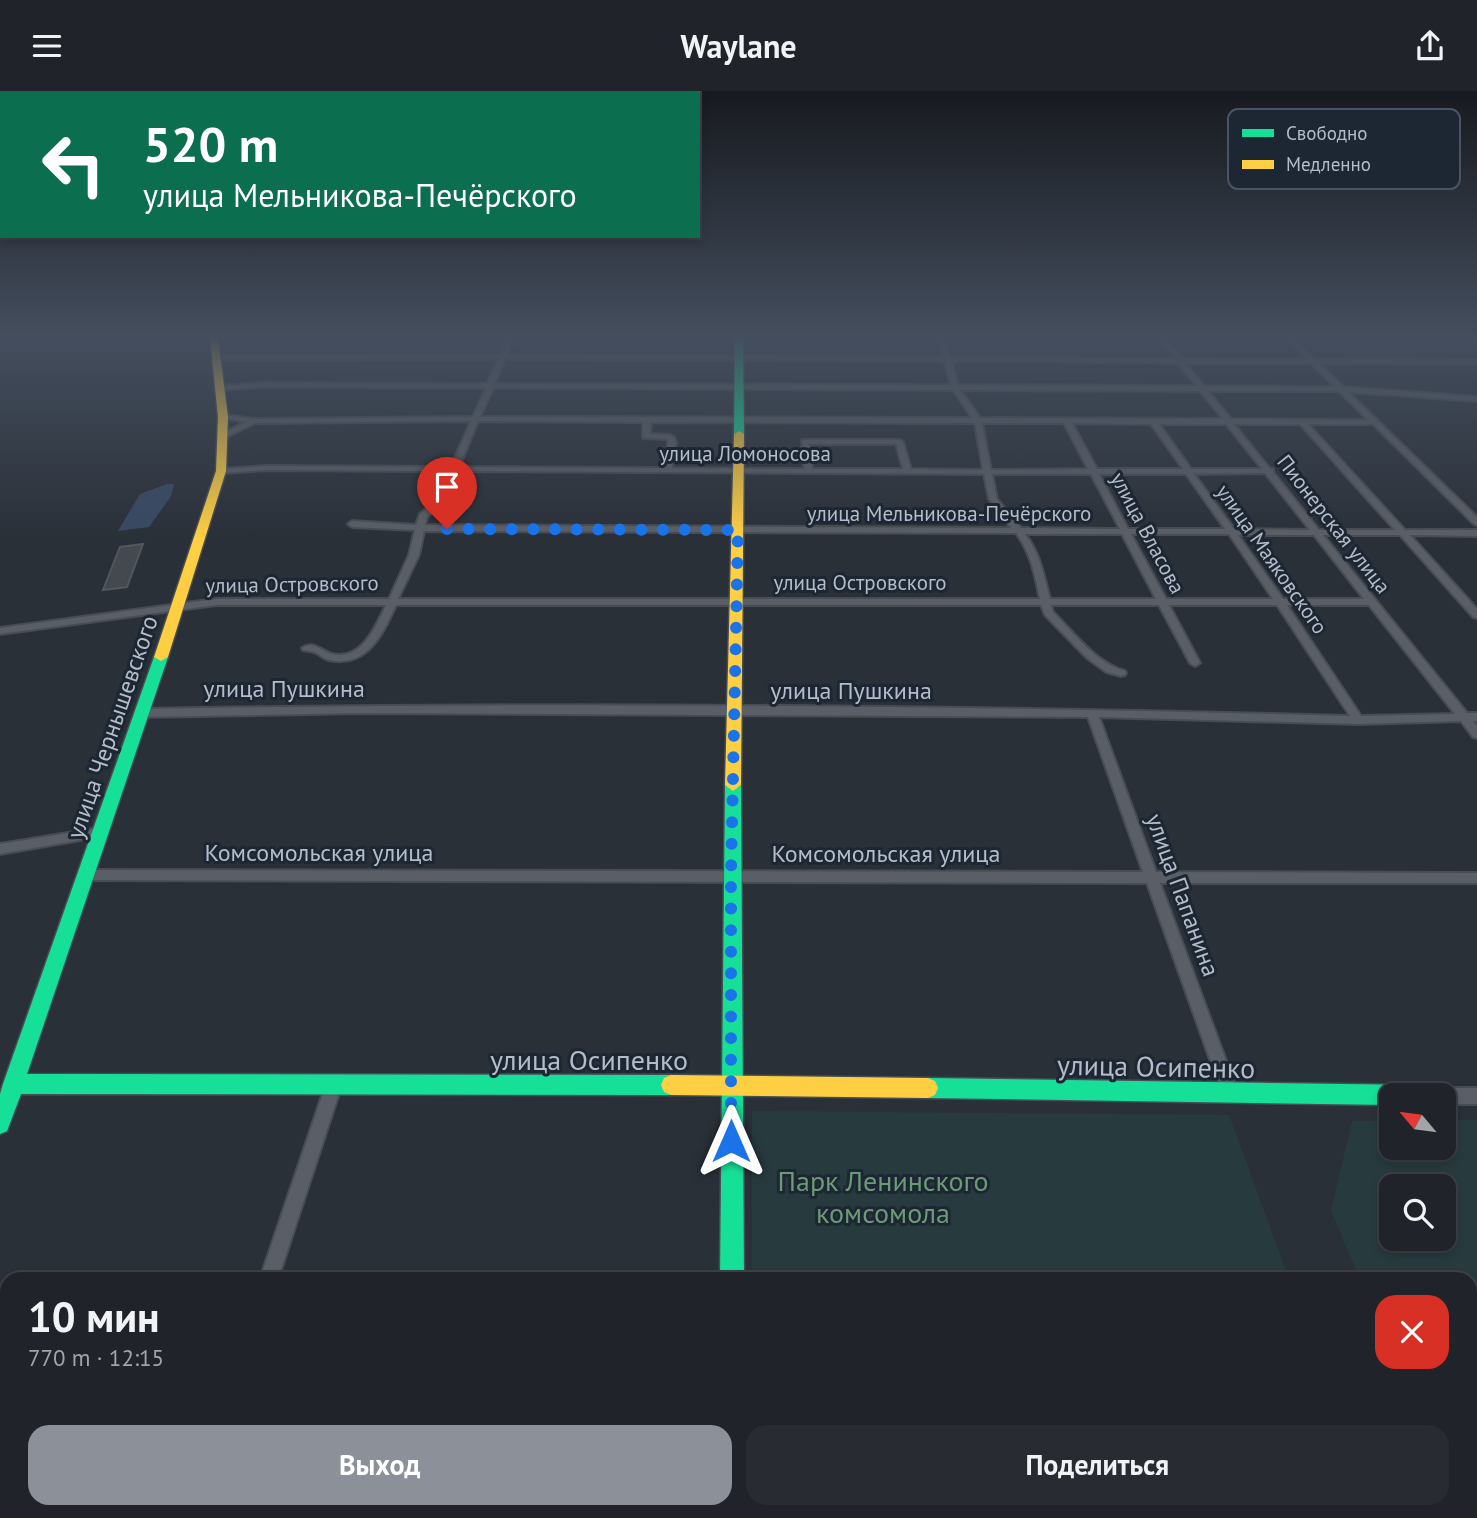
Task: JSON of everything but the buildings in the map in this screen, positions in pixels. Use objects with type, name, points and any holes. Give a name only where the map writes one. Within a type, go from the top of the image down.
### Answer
[{"type":"street","name":"улица Чернышевского","points":[[0,1124],[178,608],[221,471],[224,436],[222,405]]},
{"type":"street","points":[[307,648],[317,649],[329,657],[347,657],[364,649],[377,635],[414,555],[423,516],[439,502],[483,405]]},
{"type":"street","points":[[732,1272],[731,875],[738,601],[738,405]]},
{"type":"street","points":[[967,405],[978,421],[993,499],[1027,542],[1037,563],[1048,613],[1091,656],[1110,670],[1121,673]]},
{"type":"street","name":"Пионерская улица","points":[[1218,405],[1477,734]]},
{"type":"street","points":[[1358,405],[1477,522]]},
{"type":"street","points":[[223,417],[254,421],[647,419],[1376,422]]},
{"type":"street","points":[[647,419],[646,436],[670,437],[672,443],[668,470]]},
{"type":"street","points":[[861,420],[865,442]]},
{"type":"street","points":[[224,436],[254,421]]},
{"type":"street","name":"улица Власова","points":[[1067,421],[1195,663]]},
{"type":"street","name":"улица Маяковского","points":[[1154,422],[1279,600],[1358,720]]},
{"type":"street","points":[[1303,423],[1477,615]]},
{"type":"street","points":[[808,471],[805,442],[899,442],[908,472]]},
{"type":"street","name":"улица Ломоносова","points":[[221,471],[266,468],[1270,471]]},
{"type":"street","points":[[352,524],[421,528]]},
{"type":"street","name":"улица Мельникова-Печёрского","points":[[421,528],[1477,533]]},
{"type":"street","name":"улица Островского","points":[[0,631],[216,602],[1374,602]]},
{"type":"street","name":"улица Пушкина","points":[[141,713],[359,709],[1092,713],[1358,720],[1477,717]]},
{"type":"street","name":"улица Папанина","points":[[1092,713],[1230,1093]]},
{"type":"street","points":[[0,849],[99,832]]},
{"type":"street","name":"Комсомольская улица","points":[[85,874],[1477,878]]},
{"type":"street","name":"улица Осипенко","points":[[13,1084],[731,1085],[1379,1095]]},
{"type":"street","points":[[271,1272],[334,1084]]},
{"type":"street","points":[[1456,1096],[1477,1096]]},
{"type":"green space","name":"Парк Ленинского комсомола","points":[[752,1111],[1229,1115],[1286,1272],[752,1272]]},
{"type":"green space","points":[[1456,1120],[1477,1120],[1477,1272],[1357,1272],[1331,1211],[1352,1121],[1379,1121],[1379,1160],[1456,1160]]},
{"type":"water","points":[[174,484],[171,496],[149,527],[118,531],[140,494]]},
{"type":"traffic: fast","points":[[739,405],[739,434]]},
{"type":"traffic: fast","points":[[0,1124],[161,657]]},
{"type":"traffic: fast","points":[[732,1272],[733,785]]},
{"type":"traffic: fast","points":[[13,1084],[671,1085]]},
{"type":"traffic: fast","points":[[928,1088],[1379,1094]]},
{"type":"traffic: slow","points":[[161,657],[221,471],[222,405]]},
{"type":"traffic: slow","points":[[733,785],[739,434]]},
{"type":"traffic: slow","points":[[671,1085],[928,1088]]},
{"type":"route","points":[[447,529],[738,530],[731,875],[731,1141]]}]
